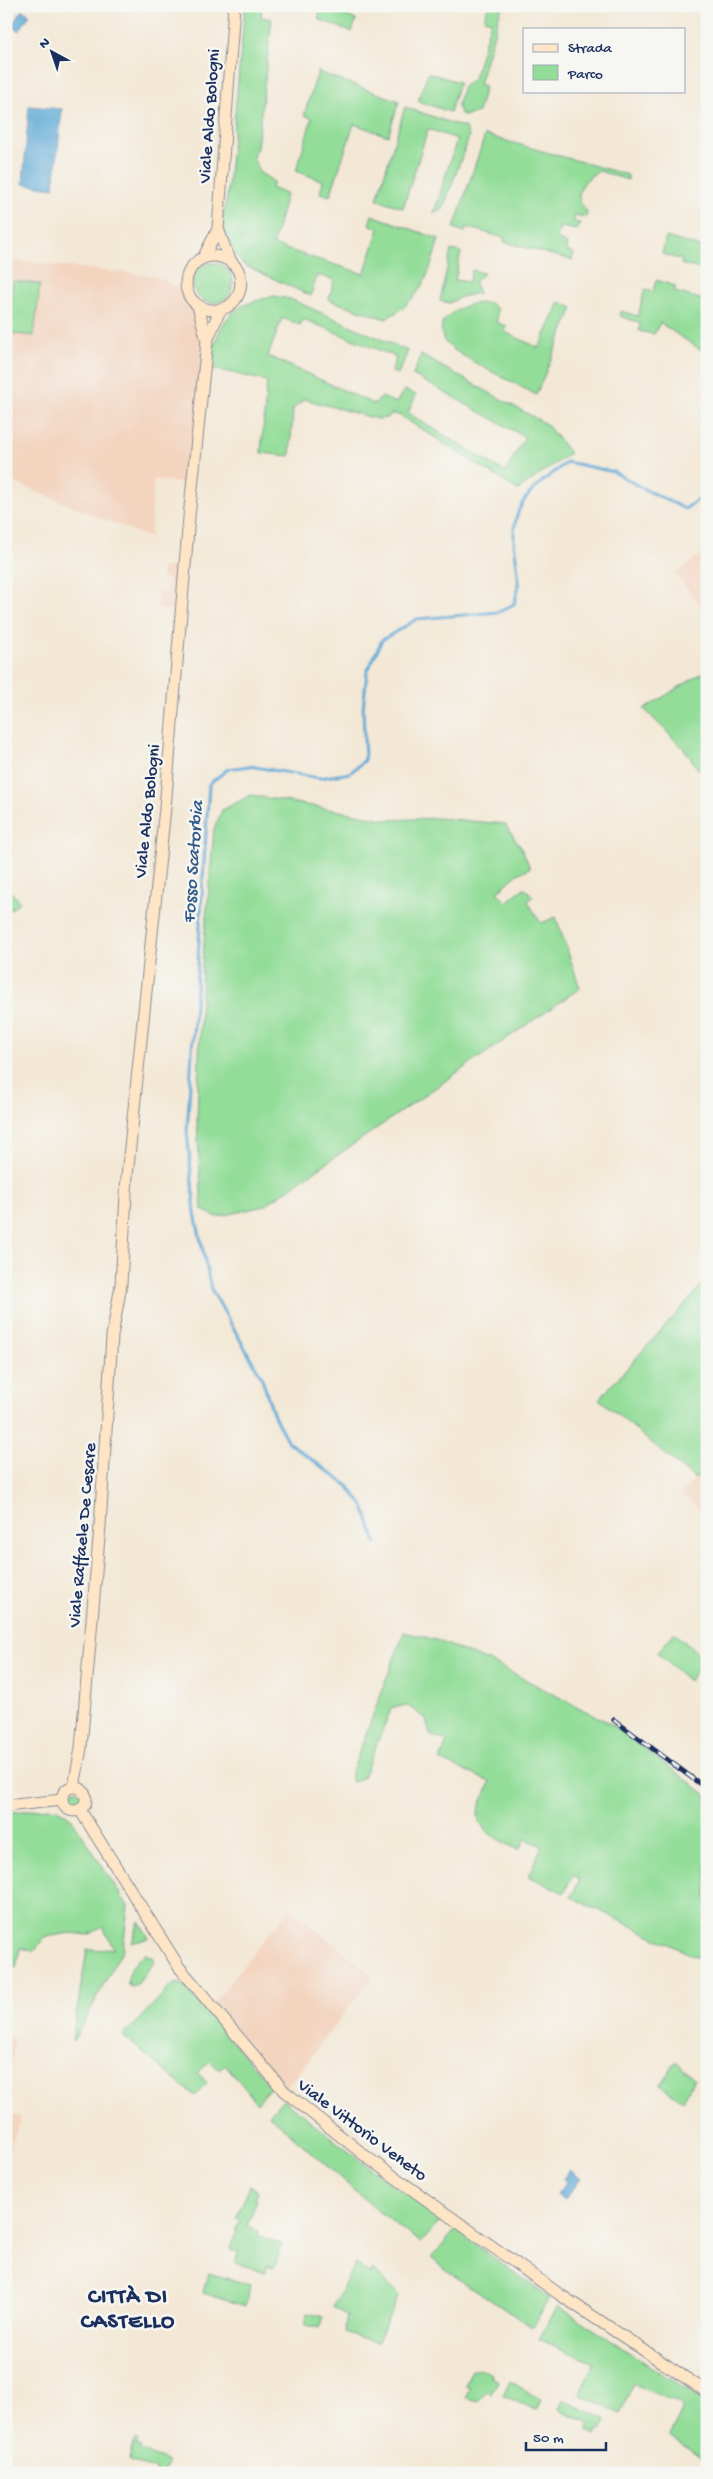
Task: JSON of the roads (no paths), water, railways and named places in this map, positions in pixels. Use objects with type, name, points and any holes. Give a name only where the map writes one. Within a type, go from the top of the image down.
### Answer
[{"type":"main road","name":"Viale Aldo Bologni","points":[[203,258],[218,229],[234,6]]},
{"type":"main road","name":"Viale Aldo Bologni","points":[[218,229],[234,266]]},
{"type":"main road","points":[[218,256],[234,266],[240,276],[240,290],[232,303],[220,310],[205,309],[198,306],[188,294],[187,276],[196,262],[203,258],[218,256]]},
{"type":"main road","name":"Viale Aldo Bologni","points":[[198,306],[208,341]]},
{"type":"main road","name":"Viale Aldo Bologni","points":[[121,1286],[127,1176],[165,808],[186,549],[208,341],[220,310]]},
{"type":"main road","name":"Viale Raffaele De Cesare","points":[[74,1787],[81,1748],[100,1526],[112,1336],[121,1286]]},
{"type":"main road","points":[[74,1787],[82,1790],[86,1796],[85,1804],[80,1810],[68,1810],[62,1800],[64,1792],[74,1787]]},
{"type":"main road","points":[[6,1806],[62,1800]]},
{"type":"main road","name":"Viale Vittorio Veneto","points":[[80,1810],[179,1967],[284,2091],[368,2158],[559,2294],[707,2392]]},
{"type":"water","points":[[22,10],[30,15],[19,31],[11,26]]},
{"type":"water","points":[[29,106],[62,109],[54,188],[23,184]]},
{"type":"water","points":[[570,2170],[581,2179],[565,2200],[557,2194],[567,2181],[564,2179]]},
{"type":"waterway","name":"Fosso Scatorbia","points":[[376,1543],[364,1507],[348,1486],[288,1442],[274,1416],[261,1376],[211,1289],[195,1213],[187,1131],[209,784],[228,769],[249,766],[319,778],[350,773],[365,760],[363,709],[367,672],[382,640],[417,619],[499,612],[514,604],[518,590],[514,535],[515,521],[519,509],[534,489],[567,462],[614,472],[685,509],[707,493]]},
{"type":"railway","points":[[614,1720],[707,1789]]},
{"type":"district","name":"CITTÀ DI CASTELLO","points":[[128,2306]]}]
